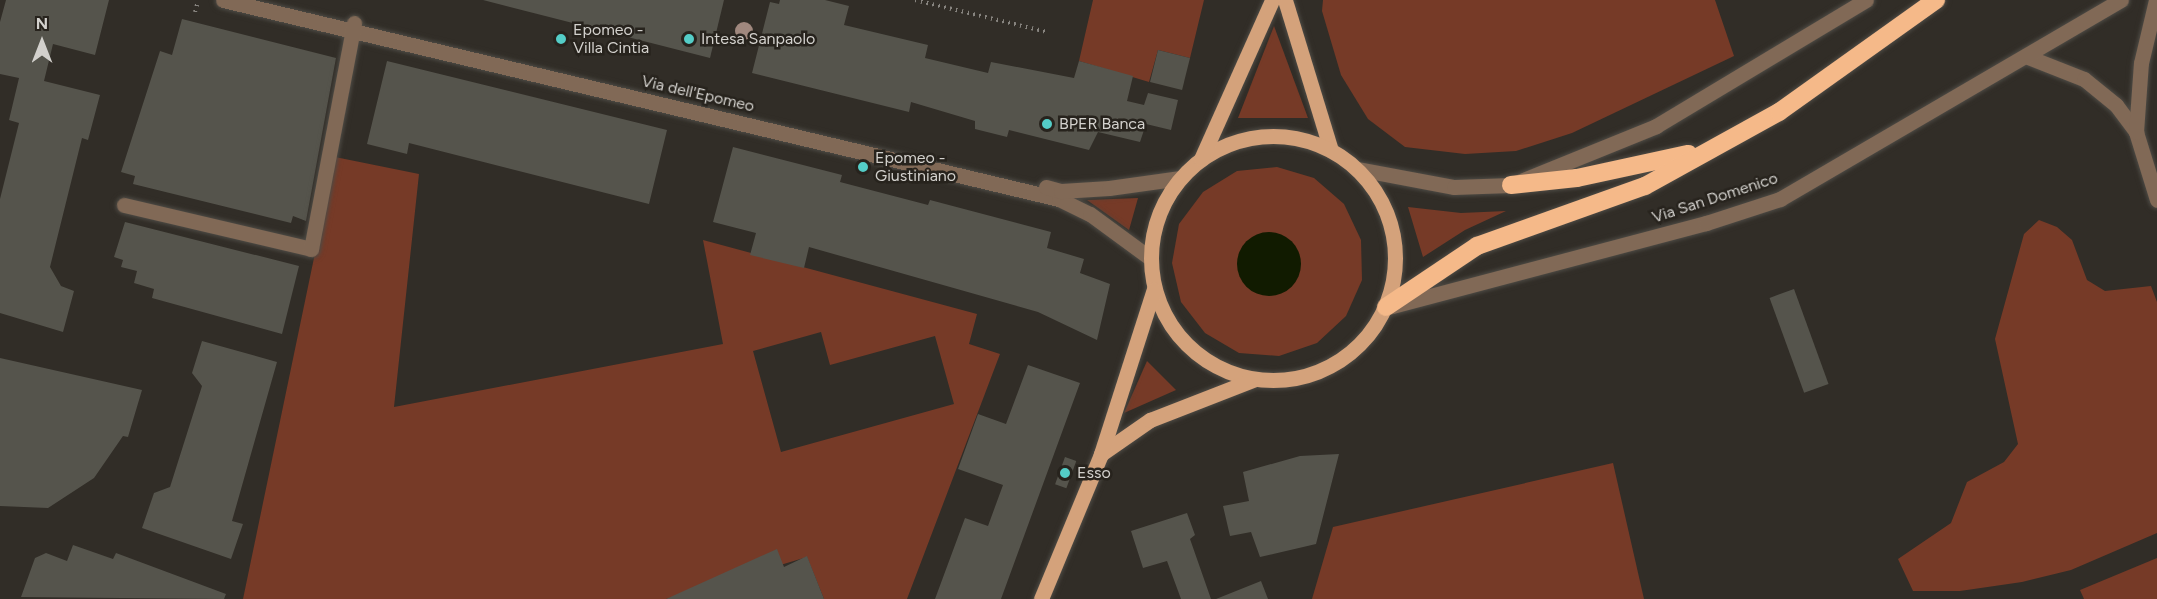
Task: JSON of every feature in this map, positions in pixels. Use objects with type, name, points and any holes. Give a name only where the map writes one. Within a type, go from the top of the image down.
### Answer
[{"type":"highway","points":[[1386,307],[1477,246],[1645,186],[1704,150],[1779,112],[1936,0]]},
{"type":"highway","points":[[1511,184],[1577,178],[1704,150]]},
{"type":"main road","points":[[1202,159],[1272,0]]},
{"type":"main road","points":[[1285,0],[1331,150]]},
{"type":"main road","points":[[1265,136],[1299,138],[1331,150],[1358,169],[1377,193],[1390,220],[1396,249],[1395,280],[1386,307],[1373,331],[1333,366],[1282,380],[1255,379],[1221,369],[1191,349],[1168,321],[1154,288],[1150,258],[1153,229],[1164,202],[1180,178],[1202,159],[1232,142],[1265,136]]},
{"type":"main road","points":[[1041,599],[1101,454],[1154,288]]},
{"type":"main road","points":[[1101,454],[1150,420],[1255,379]]},
{"type":"street","name":"Via dell'Epomeo","points":[[223,0],[353,27],[1061,191],[1180,178]]},
{"type":"street","name":"Via dell'Epomeo","points":[[256,0],[353,27],[1059,199],[1090,214],[1150,258]]},
{"type":"street","points":[[1358,169],[1454,187],[1511,184],[1656,126],[1866,0]]},
{"type":"street","name":"Via San Domenico","points":[[1386,307],[1706,223],[1780,199],[2028,57],[2121,0]]},
{"type":"street","points":[[2136,132],[2141,63],[2156,0]]},
{"type":"street","points":[[124,205],[311,249],[353,27]]},
{"type":"street","points":[[2028,57],[2084,80],[2116,105],[2136,132],[2157,200]]},
{"type":"path","points":[[195,12],[199,0]]},
{"type":"path","points":[[915,0],[1047,32]]},
{"type":"shaded area","points":[[1093,0],[1204,0],[1190,58],[1158,50],[1149,82],[1079,61]]},
{"type":"shaded area","points":[[1323,0],[1715,0],[1734,56],[1572,133],[1516,151],[1465,154],[1405,147],[1368,119],[1341,75],[1322,11]]},
{"type":"shaded area","points":[[1274,26],[1308,118],[1238,118]]},
{"type":"shaded area","points":[[335,157],[419,174],[394,407],[723,344],[703,240],[977,314],[969,344],[1000,354],[907,599],[824,599],[807,557],[666,599],[243,599]],"holes":[[[821,332],[830,365],[935,336],[954,404],[781,452],[753,351]]]},
{"type":"shaded area","points":[[1277,167],[1314,178],[1344,204],[1361,240],[1362,280],[1346,316],[1317,343],[1279,356],[1239,353],[1205,333],[1181,302],[1172,263],[1179,224],[1203,192],[1237,171]]},
{"type":"shaded area","points":[[1138,198],[1129,230],[1087,200]]},
{"type":"shaded area","points":[[1408,207],[1461,213],[1506,211],[1465,230],[1423,257]]},
{"type":"shaded area","points":[[2039,220],[2057,227],[2072,240],[2087,280],[2105,291],[2151,286],[2157,302],[2157,533],[2071,570],[2022,582],[1960,591],[1913,591],[1898,559],[1951,523],[1967,482],[2004,462],[2018,444],[1995,339],[2024,234]]},
{"type":"shaded area","points":[[1263,232],[1275,232],[1292,241],[1299,252],[1301,264],[1299,276],[1292,287],[1275,296],[1263,296],[1251,291],[1242,282],[1237,270],[1237,258],[1242,246],[1251,237]]},
{"type":"shaded area","points":[[1147,361],[1176,390],[1124,413]]},
{"type":"shaded area","points":[[1613,463],[1644,599],[1312,599],[1333,527]]},
{"type":"shaded area","points":[[2157,558],[2157,599],[2084,599],[2080,590]]},
{"type":"building","points":[[6,0],[109,0],[95,55],[53,44],[44,81],[100,95],[88,140],[82,138],[50,267],[61,286],[74,291],[63,332],[0,313],[0,199],[19,123],[9,120],[19,78],[0,74],[0,22]]},
{"type":"building","points":[[483,0],[724,0],[710,58]]},
{"type":"building","points":[[780,0],[825,0],[849,6],[844,25],[928,45],[925,58],[988,73],[991,62],[1074,78],[1079,61],[1133,76],[1127,101],[1144,105],[1148,93],[1178,100],[1171,130],[1146,124],[1140,142],[1098,132],[1089,150],[1009,130],[1007,137],[975,129],[975,121],[911,102],[909,112],[752,73],[770,2],[779,4]]},
{"type":"building","points":[[182,19],[336,58],[306,221],[293,216],[291,223],[133,184],[135,176],[121,172],[160,51],[172,55]]},
{"type":"building","points":[[1158,50],[1190,58],[1182,90],[1150,82]]},
{"type":"building","points":[[387,61],[667,130],[649,204],[409,143],[407,154],[367,144]]},
{"type":"building","points":[[733,147],[842,175],[840,182],[928,205],[930,200],[1051,232],[1047,248],[1084,259],[1080,273],[1110,284],[1097,340],[1038,312],[809,247],[804,268],[750,255],[756,233],[713,222]]},
{"type":"building","points":[[125,222],[299,266],[282,334],[152,298],[154,289],[134,283],[137,271],[121,267],[123,260],[114,257]]},
{"type":"building","points":[[1794,289],[1829,384],[1804,393],[1770,298]]},
{"type":"building","points":[[202,341],[277,362],[232,521],[243,524],[231,559],[142,528],[154,493],[170,487],[202,386],[192,373]]},
{"type":"building","points":[[0,358],[142,390],[128,437],[123,436],[94,478],[48,508],[0,506]]},
{"type":"building","points":[[1028,365],[1080,383],[1001,599],[935,599],[965,518],[988,526],[1003,485],[958,469],[978,414],[1006,424]]},
{"type":"building","points":[[1339,454],[1316,544],[1260,557],[1251,532],[1230,536],[1223,506],[1249,501],[1243,472],[1300,456]]},
{"type":"building","points":[[1065,457],[1076,461],[1066,488],[1055,484]]},
{"type":"building","points":[[1187,513],[1195,535],[1190,539],[1211,599],[1181,599],[1167,561],[1143,568],[1131,531]]},
{"type":"building","points":[[73,545],[113,559],[116,553],[226,594],[224,599],[21,597],[35,558],[46,553],[67,561]]},
{"type":"building","points":[[777,549],[784,567],[807,556],[824,599],[666,599]]},
{"type":"building","points":[[1261,581],[1268,599],[1216,599]]},
{"type":"place","name":"Epomeo - Villa Cintia","points":[[561,39]]},
{"type":"place","name":"Intesa Sanpaolo","points":[[689,39]]},
{"type":"place","name":"BPER Banca","points":[[1047,124]]},
{"type":"place","name":"Epomeo - Giustiniano","points":[[863,167]]},
{"type":"place","name":"Esso","points":[[1065,473]]}]
